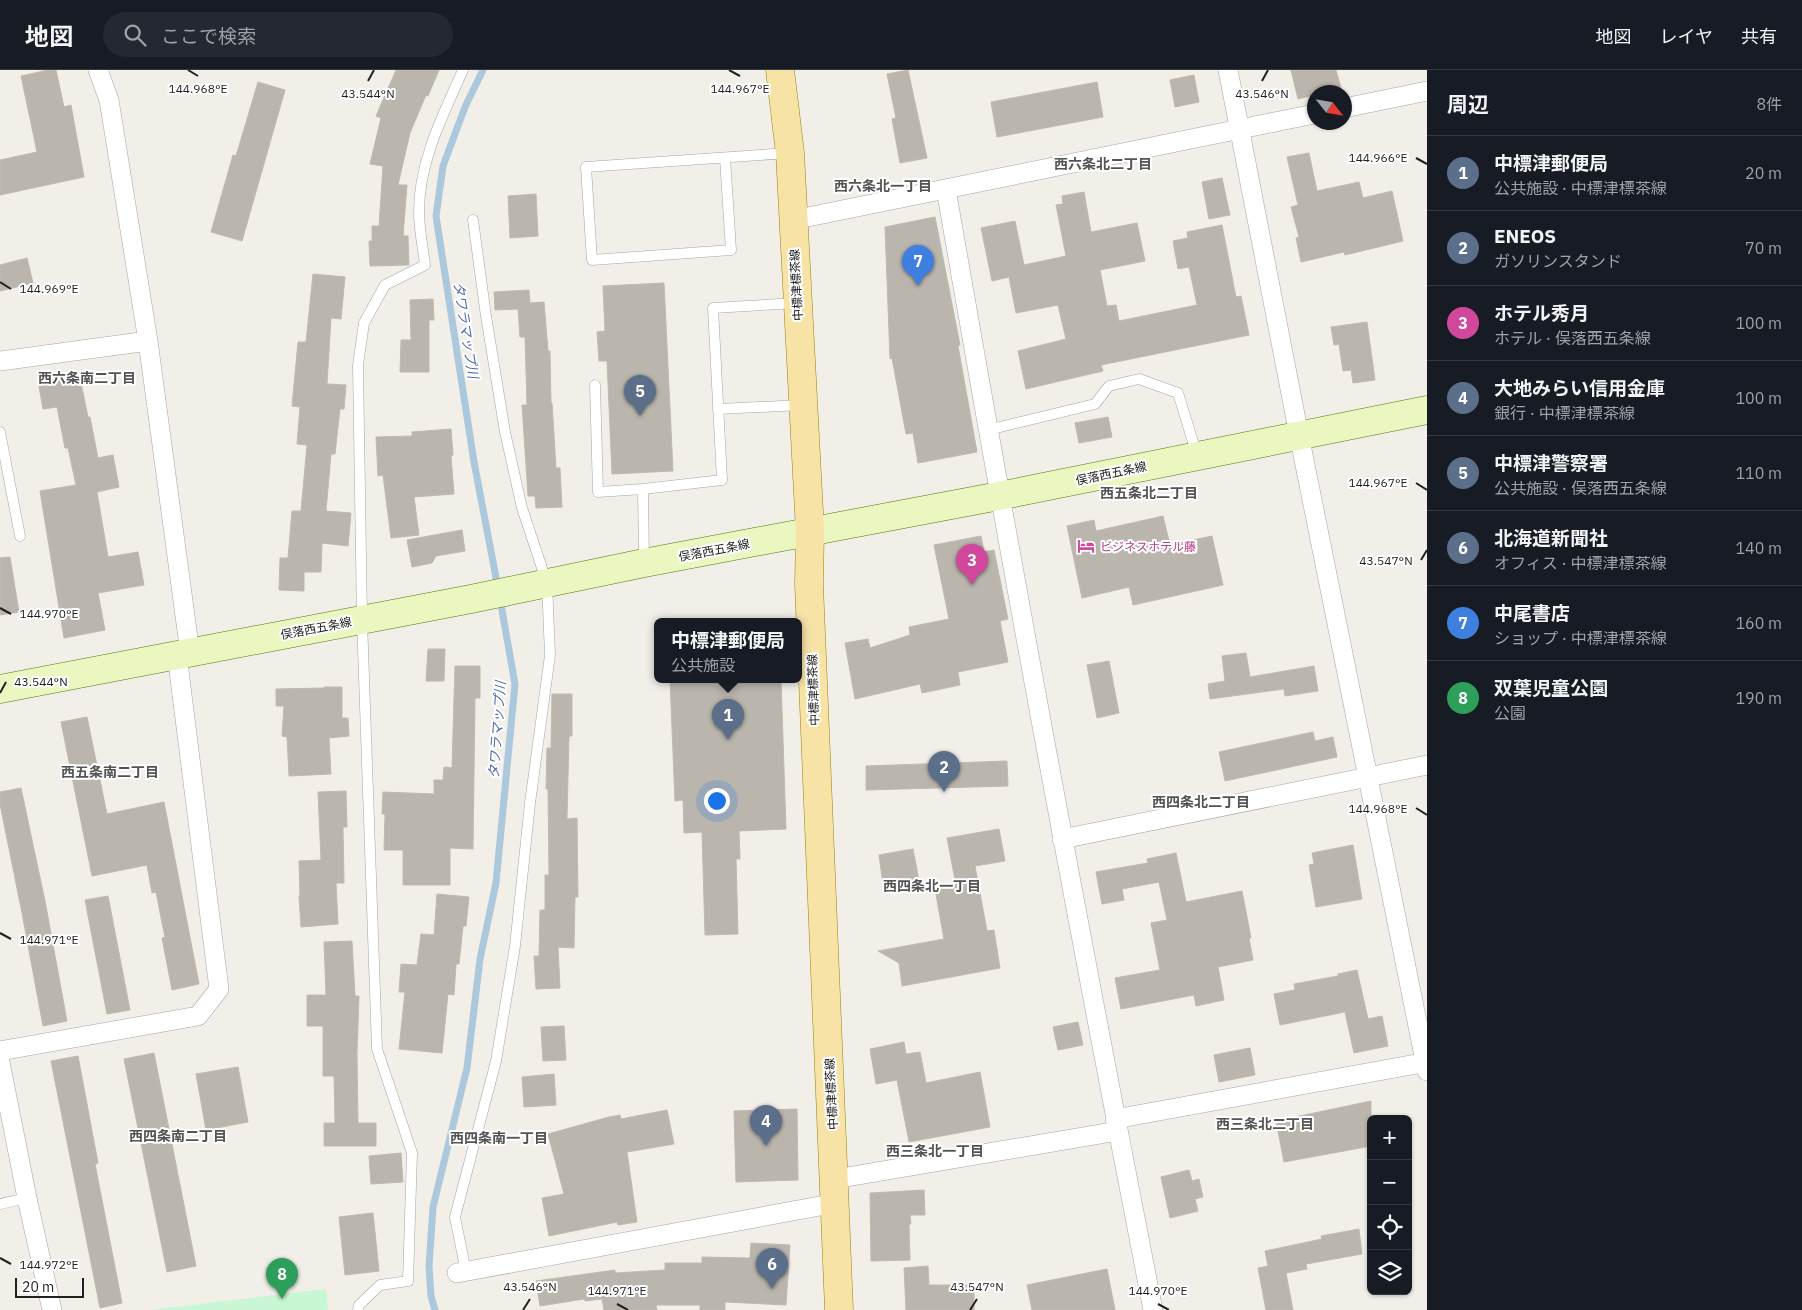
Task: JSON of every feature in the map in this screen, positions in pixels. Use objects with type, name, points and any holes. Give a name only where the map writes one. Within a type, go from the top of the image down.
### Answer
[{"type":"main road","name":"中標津標茶線","points":[[780,70],[790,153],[810,531],[809,585],[839,1310]]},
{"type":"main road","name":"俣落西五条線","points":[[0,689],[362,620],[644,563],[1000,496],[1427,410]]},
{"type":"street","points":[[0,1051],[198,1016],[219,989],[148,341],[109,100],[98,70]]},
{"type":"street","points":[[461,1272],[835,1191],[1117,1125],[1426,1065],[1299,435],[1228,70]]},
{"type":"street","points":[[1352,106],[1427,91]]},
{"type":"street","points":[[793,220],[1307,115]]},
{"type":"street","points":[[946,189],[1062,839],[1154,1310]]},
{"type":"street","points":[[0,362],[148,341]]},
{"type":"street","points":[[1062,839],[1427,766]]},
{"type":"street","points":[[0,1062],[26,1198],[52,1310]]},
{"type":"lane","points":[[358,1310],[360,1305],[380,1285],[408,1281],[412,1153],[377,1049],[362,620],[358,364],[364,323],[386,285],[425,265],[419,212],[423,171],[440,121],[463,70]]},
{"type":"lane","points":[[725,158],[731,250],[592,260],[586,167],[790,153]]},
{"type":"lane","points":[[461,1272],[455,1217],[496,1061],[515,946],[530,803],[550,655],[522,508],[505,432],[473,220]]},
{"type":"lane","points":[[596,385],[598,492],[722,480],[712,308],[797,303]]},
{"type":"lane","points":[[988,430],[1095,404],[1109,386],[1139,379],[1178,393],[1198,456]]},
{"type":"lane","points":[[718,409],[802,405]]},
{"type":"lane","points":[[0,432],[20,536]]},
{"type":"lane","points":[[642,489],[644,563]]},
{"type":"lane","points":[[0,1204],[26,1198]]},
{"type":"green space","points":[[326,1289],[328,1310],[150,1310]]},
{"type":"building","points":[[56,70],[64,107],[71,105],[84,177],[0,195],[0,160],[37,152],[21,76]]},
{"type":"building","points":[[396,70],[439,70],[410,133],[398,185],[407,185],[403,236],[408,236],[409,265],[370,266],[369,241],[372,241],[372,226],[379,226],[383,166],[370,164],[381,118],[376,116]]},
{"type":"building","points":[[908,70],[927,158],[900,163],[892,119],[896,118],[887,74]]},
{"type":"building","points":[[1291,70],[1336,70],[1340,85],[1307,85],[1307,97],[1298,99]]},
{"type":"building","points":[[1194,75],[1199,102],[1175,107],[1170,80]]},
{"type":"building","points":[[258,82],[285,90],[242,241],[211,232],[233,155],[236,156]]},
{"type":"building","points":[[1097,82],[1103,117],[997,137],[991,102]]},
{"type":"building","points":[[1309,153],[1317,191],[1359,182],[1363,198],[1392,191],[1403,241],[1345,255],[1344,252],[1301,262],[1296,238],[1299,237],[1291,207],[1298,205],[1287,157]]},
{"type":"building","points":[[1222,178],[1230,215],[1209,219],[1202,182]]},
{"type":"building","points":[[1084,192],[1091,232],[1137,223],[1145,261],[1100,270],[1107,306],[1116,305],[1119,321],[1197,305],[1189,267],[1178,269],[1173,241],[1188,238],[1187,232],[1222,225],[1236,297],[1241,296],[1249,335],[1101,365],[1103,371],[1026,389],[1018,351],[1066,339],[1058,305],[1016,313],[1009,277],[992,281],[981,228],[1015,221],[1024,265],[1066,256],[1056,205],[1063,204],[1062,196]]},
{"type":"building","points":[[536,194],[538,236],[510,238],[508,196]]},
{"type":"building","points":[[935,217],[960,345],[958,346],[977,452],[918,463],[913,433],[906,434],[892,358],[890,359],[885,227]]},
{"type":"building","points":[[27,258],[33,283],[0,291],[0,265]]},
{"type":"building","points":[[313,274],[345,277],[341,319],[331,318],[327,384],[346,385],[344,409],[340,409],[335,454],[331,454],[326,511],[351,513],[348,546],[322,543],[321,572],[304,572],[304,591],[279,590],[280,558],[288,558],[292,511],[301,511],[307,445],[297,444],[300,407],[292,406],[298,342],[306,342]]},
{"type":"building","points":[[664,283],[673,471],[612,474],[607,361],[599,361],[597,332],[605,331],[603,286]]},
{"type":"building","points":[[529,290],[530,303],[544,302],[548,351],[550,351],[551,403],[556,468],[560,468],[562,507],[536,508],[535,496],[528,496],[522,405],[527,405],[525,337],[520,337],[518,309],[495,310],[494,292]]},
{"type":"building","points":[[433,299],[434,320],[429,320],[429,372],[400,372],[401,340],[411,340],[410,300]]},
{"type":"building","points":[[1367,322],[1375,380],[1353,383],[1351,370],[1343,371],[1339,344],[1334,345],[1331,327]]},
{"type":"building","points":[[65,376],[66,381],[80,378],[98,458],[113,455],[119,487],[97,492],[108,557],[138,552],[144,585],[98,593],[105,630],[64,638],[40,491],[76,485],[68,448],[65,448],[57,407],[43,409],[38,381]]},
{"type":"building","points":[[1108,417],[1112,437],[1079,443],[1075,423]]},
{"type":"building","points":[[451,429],[454,494],[414,497],[419,535],[391,538],[383,475],[378,476],[376,437],[412,436],[412,432]]},
{"type":"building","points":[[1163,516],[1170,545],[1212,536],[1223,585],[1133,605],[1129,587],[1082,598],[1067,526],[1094,520],[1096,531]]},
{"type":"building","points":[[462,530],[465,551],[436,556],[432,563],[412,567],[407,540]]},
{"type":"building","points":[[981,536],[984,552],[994,550],[1008,619],[1000,621],[1008,662],[958,672],[960,685],[922,693],[920,684],[855,699],[845,643],[868,639],[870,648],[910,635],[909,627],[949,619],[934,545]]},
{"type":"building","points":[[10,557],[19,612],[0,615],[0,558]]},
{"type":"building","points":[[428,649],[445,649],[444,681],[426,681]]},
{"type":"building","points":[[1246,653],[1250,677],[1314,666],[1318,691],[1285,696],[1284,689],[1210,699],[1208,684],[1225,681],[1222,656]]},
{"type":"building","points":[[1109,661],[1119,713],[1097,718],[1087,665]]},
{"type":"building","points":[[455,666],[480,666],[480,698],[475,698],[473,849],[450,848],[450,885],[403,885],[403,850],[384,850],[385,814],[382,814],[383,792],[434,794],[434,780],[443,780],[444,767],[452,768]]},
{"type":"building","points":[[670,683],[781,683],[786,829],[739,831],[740,859],[736,859],[738,934],[705,935],[702,832],[684,833],[683,800],[675,801]]},
{"type":"building","points":[[342,687],[342,718],[348,718],[349,736],[329,738],[331,774],[289,776],[287,737],[282,736],[284,706],[276,706],[276,689]]},
{"type":"building","points":[[552,694],[572,694],[572,736],[569,736],[567,819],[577,818],[578,897],[575,897],[574,948],[558,947],[560,988],[536,989],[534,956],[539,956],[540,910],[545,910],[545,875],[549,875],[548,789],[546,789],[547,748],[551,748]]},
{"type":"building","points":[[87,717],[107,814],[164,802],[199,984],[172,990],[162,938],[165,937],[156,892],[152,893],[147,865],[92,876],[61,722]]},
{"type":"building","points":[[1313,732],[1315,741],[1333,737],[1337,757],[1225,781],[1219,752]]},
{"type":"building","points":[[1007,761],[1008,786],[866,790],[866,766]]},
{"type":"building","points":[[21,788],[45,901],[67,1021],[43,1026],[0,804],[0,792]]},
{"type":"building","points":[[346,791],[347,827],[343,827],[344,883],[336,883],[338,924],[301,927],[299,861],[321,860],[318,792]]},
{"type":"building","points":[[999,829],[1005,861],[975,866],[987,931],[994,930],[1000,968],[902,986],[899,963],[878,951],[944,939],[935,889],[956,885],[947,838]]},
{"type":"building","points":[[1353,845],[1362,899],[1316,907],[1309,865],[1314,864],[1312,853]]},
{"type":"building","points":[[913,849],[920,886],[884,892],[879,855]]},
{"type":"building","points":[[1176,853],[1186,902],[1242,891],[1253,960],[1218,967],[1224,1000],[1196,1006],[1194,995],[1121,1009],[1115,978],[1160,970],[1151,923],[1167,920],[1159,882],[1122,889],[1124,900],[1102,904],[1096,872],[1148,863],[1147,859]]},
{"type":"building","points":[[437,894],[469,897],[466,926],[463,926],[459,964],[456,964],[454,995],[448,994],[442,1053],[399,1049],[405,992],[399,992],[401,964],[417,965],[421,934],[434,935]]},
{"type":"building","points":[[108,896],[130,1010],[107,1014],[85,900]]},
{"type":"building","points":[[352,941],[355,996],[359,996],[357,1054],[358,1123],[376,1123],[376,1146],[324,1146],[324,1123],[335,1123],[334,1076],[323,1076],[323,1026],[307,1026],[307,995],[326,995],[324,942]]},
{"type":"building","points":[[1357,970],[1368,1019],[1382,1016],[1388,1046],[1354,1053],[1345,1012],[1280,1025],[1274,994],[1295,990],[1294,984],[1338,976],[1338,974]]},
{"type":"building","points":[[1078,1022],[1083,1045],[1058,1050],[1053,1027]]},
{"type":"building","points":[[564,1026],[566,1060],[543,1061],[541,1027]]},
{"type":"building","points":[[904,1042],[906,1054],[920,1052],[926,1083],[980,1072],[990,1127],[909,1142],[897,1080],[876,1084],[870,1049]]},
{"type":"building","points":[[1250,1048],[1255,1075],[1219,1082],[1214,1055]]},
{"type":"building","points":[[154,1053],[196,1266],[167,1272],[124,1059]]},
{"type":"building","points":[[78,1056],[98,1163],[95,1164],[122,1303],[100,1308],[51,1061]]},
{"type":"building","points":[[238,1067],[248,1122],[206,1130],[196,1074]]},
{"type":"building","points":[[554,1074],[556,1105],[524,1107],[522,1077]]},
{"type":"building","points":[[1371,1101],[1371,1115],[1367,1115],[1367,1147],[1284,1162],[1276,1121]]},
{"type":"building","points":[[797,1109],[798,1180],[736,1182],[734,1111]]},
{"type":"building","points":[[667,1110],[674,1144],[627,1152],[637,1222],[618,1225],[617,1222],[549,1236],[542,1198],[564,1194],[548,1134],[609,1117],[620,1115],[621,1119]]},
{"type":"building","points":[[401,1153],[403,1182],[371,1184],[369,1156]]},
{"type":"building","points":[[1189,1170],[1192,1181],[1199,1179],[1203,1197],[1195,1199],[1198,1211],[1170,1218],[1161,1177]]},
{"type":"building","points":[[924,1190],[925,1215],[910,1215],[910,1260],[871,1261],[870,1193]]},
{"type":"building","points":[[373,1213],[379,1271],[345,1275],[339,1217]]},
{"type":"building","points":[[1359,1229],[1362,1254],[1306,1264],[1307,1269],[1286,1273],[1293,1310],[1266,1310],[1258,1268],[1268,1266],[1265,1251],[1322,1239],[1321,1236]]},
{"type":"building","points":[[751,1243],[790,1245],[786,1305],[725,1302],[725,1310],[700,1310],[700,1305],[656,1305],[657,1310],[604,1310],[602,1299],[585,1301],[584,1299],[540,1306],[536,1281],[615,1270],[615,1273],[665,1270],[665,1263],[702,1263],[702,1257],[750,1258]]},
{"type":"building","points":[[928,1266],[929,1285],[974,1285],[974,1310],[906,1310],[904,1268]]},
{"type":"building","points":[[1107,1269],[1115,1310],[1032,1310],[1027,1285]]},
{"type":"waterway","name":"タワラマップ川","points":[[483,70],[465,107],[443,166],[436,216],[474,462],[498,588]]},
{"type":"waterway","name":"タワラマップ川","points":[[435,1310],[431,1296],[429,1266],[433,1207],[467,1068],[480,959],[496,883],[515,684],[500,599]]},
{"type":"place","name":"中尾書店","points":[[918,286]]},
{"type":"place","name":"中標津警察署","points":[[640,416]]},
{"type":"place","name":"ビジネスホテル藤","points":[[1086,546]]},
{"type":"place","name":"ホテル秀月","points":[[972,585]]},
{"type":"place","name":"中標津郵便局","points":[[728,740]]},
{"type":"place","name":"ENEOS","points":[[944,792]]},
{"type":"place","name":"大地みらい信用金庫","points":[[766,1146]]},
{"type":"place","name":"北海道新聞社","points":[[772,1289]]},
{"type":"place","name":"双葉児童公園","points":[[282,1299]]},
{"type":"district","name":"西六条北二丁目","points":[[1103,164]]},
{"type":"district","name":"西六条北一丁目","points":[[883,186]]},
{"type":"district","name":"西六条南二丁目","points":[[87,378]]},
{"type":"district","name":"西五条北二丁目","points":[[1149,493]]},
{"type":"district","name":"西五条南二丁目","points":[[110,772]]},
{"type":"district","name":"西四条北二丁目","points":[[1201,802]]},
{"type":"district","name":"西四条北一丁目","points":[[932,886]]},
{"type":"district","name":"西三条北二丁目","points":[[1265,1124]]},
{"type":"district","name":"西四条南二丁目","points":[[178,1136]]},
{"type":"district","name":"西四条南一丁目","points":[[499,1138]]},
{"type":"district","name":"西三条北一丁目","points":[[935,1151]]}]
